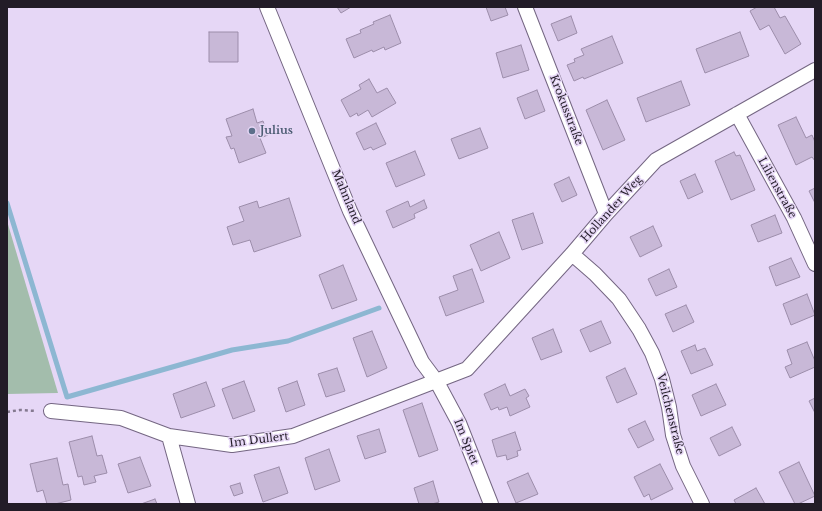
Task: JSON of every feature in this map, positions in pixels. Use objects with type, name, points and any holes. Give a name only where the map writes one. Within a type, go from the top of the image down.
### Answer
[{"type":"street","name":"Mahnland","points":[[267,7],[350,211],[422,362],[437,382]]},
{"type":"street","name":"Krokusstraße","points":[[525,7],[606,214]]},
{"type":"street","name":"Hollander Weg","points":[[437,382],[467,369],[656,160],[815,70]]},
{"type":"street","name":"Lilienstraße","points":[[737,114],[794,218],[815,264]]},
{"type":"street","name":"Veilchenstraße","points":[[572,254],[595,274],[619,299],[639,329],[652,353],[662,379],[675,441],[683,466],[702,504]]},
{"type":"street","name":"Im Dullert","points":[[51,411],[121,418],[169,436],[232,446],[293,436],[437,382]]},
{"type":"street","name":"Im Spiet","points":[[437,382],[459,423],[491,504]]},
{"type":"street","points":[[169,436],[188,504]]},
{"type":"path","points":[[7,412],[20,410],[51,411]]},
{"type":"green space","points":[[7,221],[58,393],[7,394]]},
{"type":"building","points":[[337,7],[351,7],[341,13]]},
{"type":"building","points":[[486,7],[505,7],[508,15],[491,21]]},
{"type":"building","points":[[757,7],[774,7],[780,18],[785,16],[801,44],[785,54],[769,25],[760,30],[750,11]]},
{"type":"building","points":[[390,15],[401,43],[385,50],[384,47],[373,52],[372,50],[354,58],[346,39],[361,33],[360,30],[374,24],[373,22]]},
{"type":"building","points":[[571,16],[577,33],[558,41],[551,24]]},
{"type":"building","points":[[209,32],[238,32],[238,62],[209,62]]},
{"type":"building","points":[[740,32],[749,56],[705,73],[696,49]]},
{"type":"building","points":[[612,36],[623,63],[584,79],[583,77],[574,81],[567,65],[575,62],[574,59],[584,55],[581,49]]},
{"type":"building","points":[[521,45],[529,70],[503,78],[496,53]]},
{"type":"building","points":[[369,79],[377,93],[387,88],[396,103],[372,117],[368,110],[358,116],[357,113],[350,117],[341,100],[361,89],[359,85]]},
{"type":"building","points":[[681,81],[690,105],[646,122],[637,98]]},
{"type":"building","points":[[537,90],[545,111],[525,119],[517,98]]},
{"type":"building","points":[[607,100],[625,140],[603,150],[586,110]]},
{"type":"building","points":[[253,109],[257,123],[263,121],[268,135],[260,138],[266,153],[239,163],[234,148],[231,149],[226,137],[232,136],[226,119]]},
{"type":"building","points":[[796,117],[806,138],[812,135],[815,142],[815,161],[812,157],[796,165],[778,125]]},
{"type":"building","points":[[376,123],[386,144],[373,150],[371,147],[364,150],[356,133]]},
{"type":"building","points":[[480,128],[488,148],[459,159],[451,139]]},
{"type":"building","points":[[415,151],[425,175],[396,187],[386,163]]},
{"type":"building","points":[[734,152],[736,156],[740,155],[755,190],[731,200],[715,161]]},
{"type":"building","points":[[695,174],[703,192],[688,199],[680,181]]},
{"type":"building","points":[[569,177],[577,195],[562,202],[554,184]]},
{"type":"building","points":[[815,188],[815,203],[809,191]]},
{"type":"building","points":[[289,198],[301,236],[254,252],[250,240],[233,245],[227,227],[244,221],[239,207],[257,201],[259,208]]},
{"type":"building","points":[[424,200],[427,208],[414,214],[415,218],[393,228],[386,211],[408,201],[410,207]]},
{"type":"building","points":[[533,213],[543,243],[522,250],[512,220]]},
{"type":"building","points":[[775,215],[782,233],[758,242],[751,225]]},
{"type":"building","points":[[653,226],[662,246],[640,257],[630,237]]},
{"type":"building","points":[[499,232],[510,258],[481,271],[470,245]]},
{"type":"building","points":[[791,258],[800,277],[776,286],[769,267]]},
{"type":"building","points":[[343,265],[357,300],[332,309],[319,275]]},
{"type":"building","points":[[472,269],[484,302],[446,316],[439,297],[458,290],[453,276]]},
{"type":"building","points":[[669,269],[677,287],[656,296],[648,279]]},
{"type":"building","points":[[807,294],[815,315],[791,325],[783,304]]},
{"type":"building","points":[[686,305],[694,322],[673,332],[665,314]]},
{"type":"building","points":[[601,321],[611,343],[590,352],[580,330]]},
{"type":"building","points":[[553,329],[562,352],[541,360],[532,338]]},
{"type":"building","points":[[372,331],[387,368],[367,377],[353,338]]},
{"type":"building","points":[[807,342],[815,361],[815,367],[790,378],[785,367],[792,364],[787,350]]},
{"type":"building","points":[[695,345],[697,351],[705,348],[713,365],[691,374],[681,351]]},
{"type":"building","points":[[337,368],[345,391],[326,397],[318,374]]},
{"type":"building","points":[[625,368],[637,394],[617,403],[606,377]]},
{"type":"building","points":[[244,381],[255,411],[233,419],[222,389]]},
{"type":"building","points":[[297,381],[305,405],[286,412],[278,388]]},
{"type":"building","points":[[206,382],[215,406],[181,418],[173,394]]},
{"type":"building","points":[[505,384],[510,396],[525,389],[529,396],[526,398],[530,407],[510,416],[507,407],[499,410],[498,407],[491,410],[484,394]]},
{"type":"building","points":[[716,384],[726,405],[701,416],[692,395]]},
{"type":"building","points":[[815,398],[815,413],[809,401]]},
{"type":"building","points":[[422,403],[438,450],[419,457],[403,410]]},
{"type":"building","points":[[645,421],[654,440],[638,448],[628,429]]},
{"type":"building","points":[[732,427],[741,445],[719,456],[710,438]]},
{"type":"building","points":[[379,429],[386,452],[365,459],[357,436]]},
{"type":"building","points":[[515,432],[521,450],[517,451],[518,456],[507,460],[506,455],[497,457],[492,440]]},
{"type":"building","points":[[92,436],[97,456],[102,455],[107,473],[94,476],[96,482],[84,485],[82,476],[78,477],[69,442]]},
{"type":"building","points":[[329,449],[340,481],[315,490],[305,458]]},
{"type":"building","points":[[140,457],[151,486],[128,493],[118,464]]},
{"type":"building","points":[[57,458],[63,485],[68,484],[71,500],[55,504],[47,504],[43,490],[37,492],[30,464]]},
{"type":"building","points":[[799,462],[815,496],[795,504],[779,472]]},
{"type":"building","points":[[660,464],[673,489],[651,500],[649,494],[644,497],[634,477]]},
{"type":"building","points":[[279,467],[288,493],[263,502],[254,475]]},
{"type":"building","points":[[528,473],[538,494],[516,503],[507,482]]},
{"type":"building","points":[[433,481],[439,502],[432,504],[419,504],[414,488]]},
{"type":"building","points":[[240,483],[243,493],[234,496],[230,486]]},
{"type":"building","points":[[756,488],[765,504],[736,504],[734,500]]},
{"type":"building","points":[[155,499],[157,504],[141,504]]},
{"type":"waterway","points":[[7,203],[67,397],[232,350],[288,341],[379,308]]},
{"type":"place","name":"Julius","points":[[252,131]]}]
